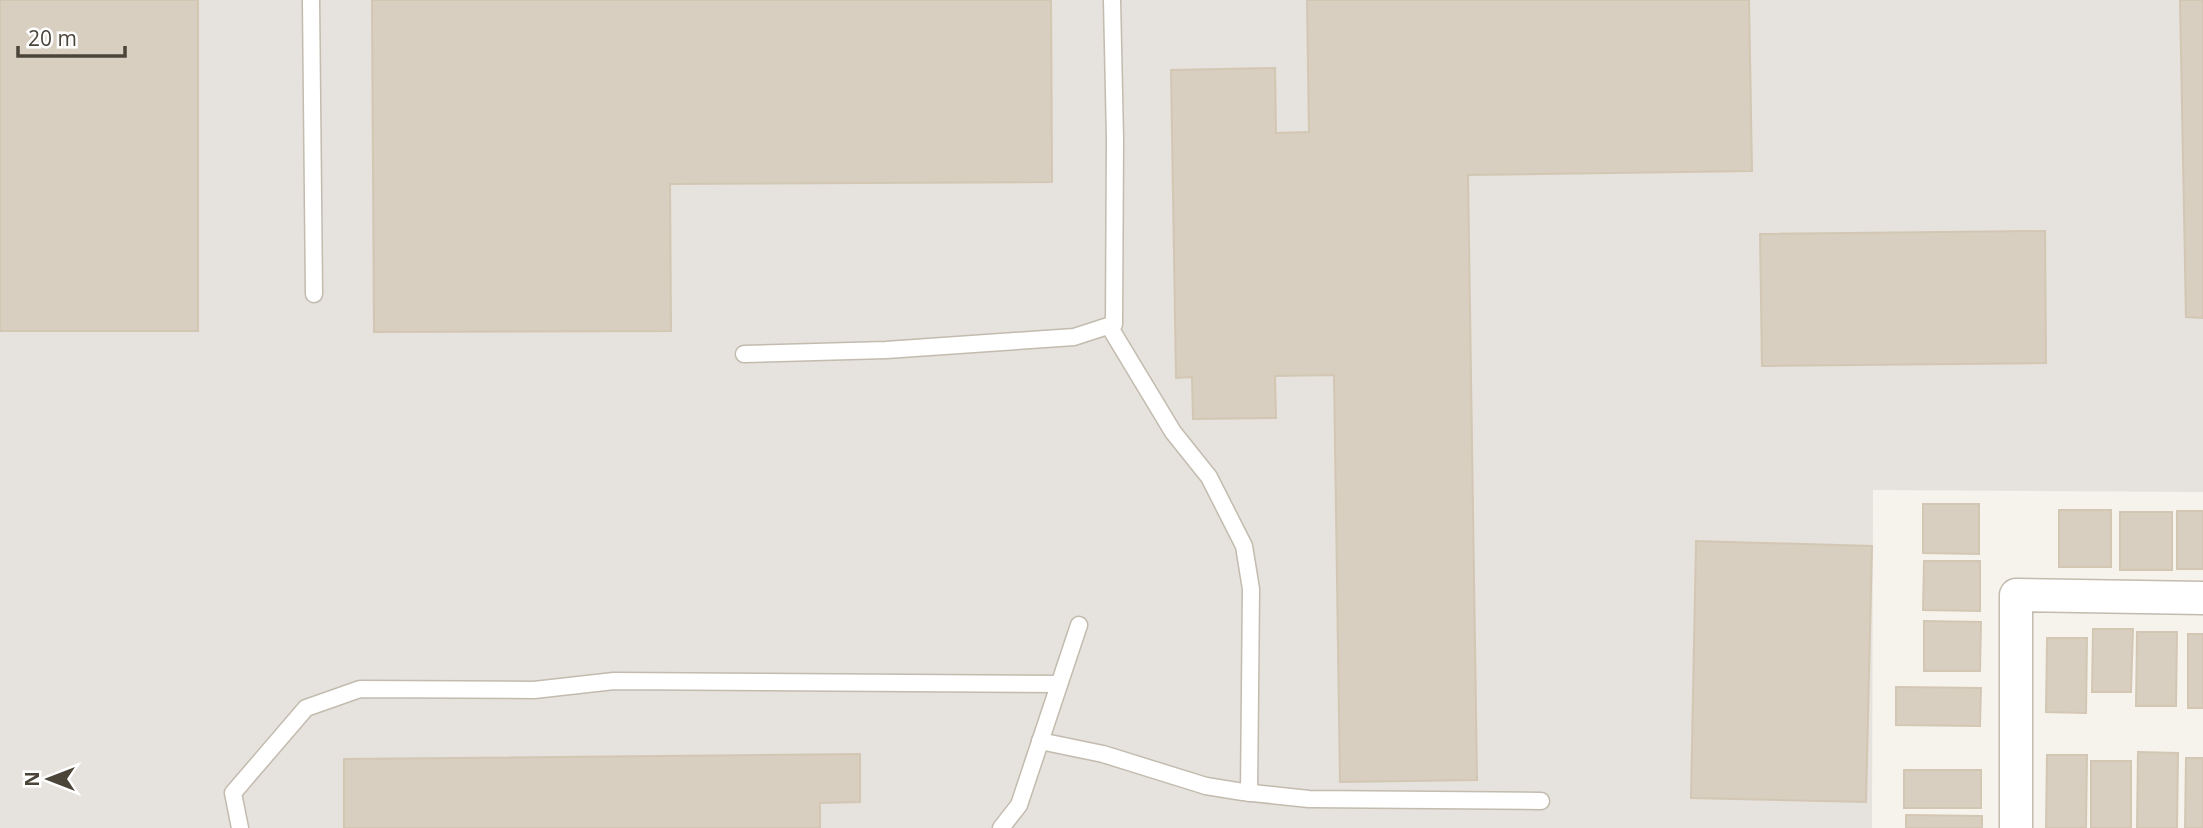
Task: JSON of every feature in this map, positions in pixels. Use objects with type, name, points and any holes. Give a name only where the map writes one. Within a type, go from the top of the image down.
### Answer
[{"type":"street","points":[[2016,828],[2016,595],[2203,598]]},
{"type":"lane","points":[[311,0],[314,294]]},
{"type":"lane","points":[[744,354],[886,350],[1074,337],[1114,324],[1116,281],[1112,0]]},
{"type":"lane","points":[[1108,326],[1172,432],[1209,477],[1244,546],[1251,589],[1249,793]]},
{"type":"lane","points":[[1001,828],[1018,805],[1079,625]]},
{"type":"lane","points":[[240,828],[233,793],[306,708],[360,689],[534,690],[614,681],[1059,684]]},
{"type":"lane","points":[[1040,741],[1124,760],[1206,786],[1249,793],[1309,799],[1541,801]]},
{"type":"shaded area","points":[[0,0],[2203,0],[2203,492],[1873,490],[1872,828],[0,828]]},
{"type":"building","points":[[0,0],[198,0],[198,331],[0,331]]},
{"type":"building","points":[[372,0],[1051,0],[1052,182],[670,184],[671,331],[374,332]]},
{"type":"building","points":[[1307,0],[1749,0],[1752,171],[1468,175],[1477,780],[1340,782],[1334,375],[1275,376],[1276,418],[1193,419],[1192,377],[1176,378],[1171,70],[1275,68],[1276,133],[1309,132]]},
{"type":"building","points":[[2180,0],[2203,0],[2203,318],[2186,317]]},
{"type":"building","points":[[2045,231],[2046,363],[1762,366],[1760,234]]},
{"type":"building","points":[[1923,504],[1979,504],[1979,554],[1923,553]]},
{"type":"building","points":[[2059,510],[2111,510],[2111,567],[2059,567]]},
{"type":"building","points":[[2177,511],[2203,511],[2203,569],[2177,569]]},
{"type":"building","points":[[2120,512],[2172,512],[2172,570],[2120,570]]},
{"type":"building","points":[[1696,541],[1872,546],[1866,802],[1691,798]]},
{"type":"building","points":[[1924,561],[1980,561],[1980,611],[1923,610]]},
{"type":"building","points":[[1924,621],[1981,622],[1980,671],[1924,671]]},
{"type":"building","points":[[2093,629],[2133,629],[2131,692],[2092,692]]},
{"type":"building","points":[[2137,632],[2177,632],[2176,706],[2136,706]]},
{"type":"building","points":[[2188,634],[2203,634],[2203,708],[2188,708]]},
{"type":"building","points":[[2047,638],[2087,638],[2086,713],[2046,712]]},
{"type":"building","points":[[1896,687],[1981,688],[1980,726],[1896,725]]},
{"type":"building","points":[[2138,752],[2178,753],[2177,828],[2137,828]]},
{"type":"building","points":[[860,754],[860,802],[820,803],[820,828],[344,828],[344,759]]},
{"type":"building","points":[[2047,755],[2087,755],[2086,828],[2046,828]]},
{"type":"building","points":[[2186,758],[2203,758],[2203,828],[2185,828]]},
{"type":"building","points":[[2091,761],[2131,761],[2131,828],[2091,828]]},
{"type":"building","points":[[1904,770],[1981,770],[1981,808],[1904,808]]},
{"type":"building","points":[[1906,815],[1982,816],[1982,828],[1906,828]]}]
